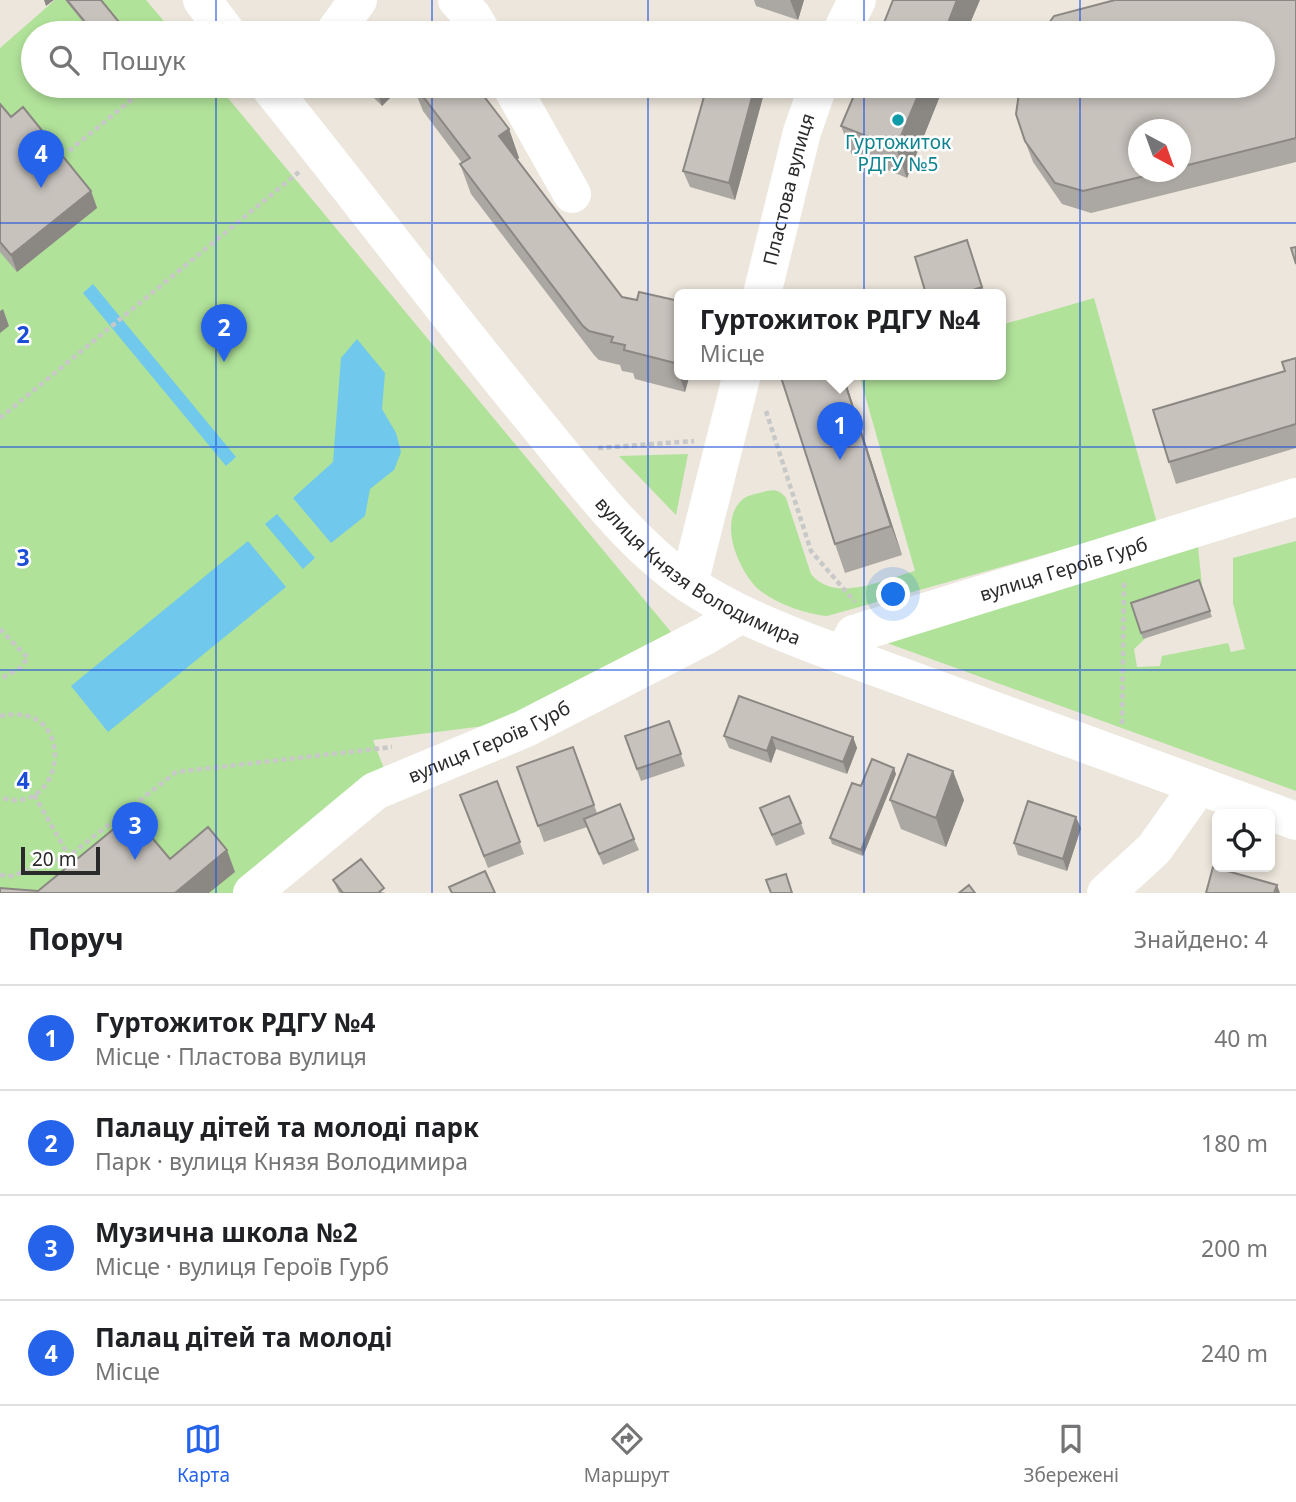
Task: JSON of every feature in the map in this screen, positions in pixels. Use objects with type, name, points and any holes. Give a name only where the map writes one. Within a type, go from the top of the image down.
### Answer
[{"type":"street","points":[[202,0],[218,21]]},
{"type":"street","points":[[343,21],[358,0]]},
{"type":"street","points":[[457,0],[475,21]]},
{"type":"street","points":[[847,21],[857,0]]},
{"type":"street","name":"вулиця Князя Володимира","points":[[276,98],[603,505],[651,554],[690,584],[741,614],[843,655],[1296,821]]},
{"type":"street","points":[[518,98],[572,194]]},
{"type":"street","name":"Пластова вулиця","points":[[763,289],[802,132],[814,98]]},
{"type":"street","points":[[690,584],[752,387]]},
{"type":"street","name":"вулиця Героїв Гурб","points":[[843,655],[854,634],[876,626],[1296,497]]},
{"type":"street","name":"вулиця Героїв Гурб","points":[[252,893],[375,791],[524,729],[705,636],[741,614]]},
{"type":"street","points":[[1106,893],[1154,849],[1198,786]]},
{"type":"path","points":[[69,151],[133,98]]},
{"type":"path","points":[[0,418],[299,172],[290,161]]},
{"type":"path","points":[[752,387],[811,551],[876,626]]},
{"type":"path","points":[[585,449],[695,441]]},
{"type":"path","points":[[1122,733],[1124,550]]},
{"type":"path","points":[[0,628],[28,658],[19,669],[0,679]]},
{"type":"path","points":[[0,716],[16,714],[29,717],[41,724],[56,747],[53,775],[45,786],[34,795],[20,799],[0,797]]},
{"type":"path","points":[[0,875],[12,876],[69,856],[176,772],[399,746]]},
{"type":"path","points":[[34,795],[69,856]]},
{"type":"green space","points":[[55,0],[146,0],[164,21],[31,21]]},
{"type":"green space","points":[[21,30],[21,98],[228,98],[676,638],[515,722],[373,740],[385,771],[241,893],[0,893],[0,48]]},
{"type":"green space","points":[[1094,298],[1157,523],[827,616],[781,603],[757,588],[743,569],[733,545],[732,520],[735,509],[744,498],[773,490],[786,498],[811,574],[821,583],[833,587],[861,587],[915,571],[861,380],[1006,380],[1006,324]]},
{"type":"green space","points":[[688,454],[676,515],[619,456]]},
{"type":"green space","points":[[1296,541],[1296,791],[887,643],[1198,546],[1202,586],[1134,649],[1137,667],[1160,666],[1162,656],[1228,643],[1231,652],[1245,649],[1233,603],[1233,558]]},
{"type":"water","points":[[93,284],[236,457],[226,466],[83,293]]},
{"type":"water","points":[[357,339],[385,373],[382,409],[396,433],[401,452],[394,470],[370,489],[365,516],[331,543],[293,498],[333,462],[341,358]]},
{"type":"water","points":[[277,514],[315,558],[303,569],[265,524]]},
{"type":"water","points":[[248,541],[286,587],[108,732],[71,686]]},
{"type":"building","points":[[67,0],[101,0],[118,21],[84,21]]},
{"type":"building","points":[[893,0],[957,0],[949,21],[885,21]]},
{"type":"building","points":[[1115,0],[1296,0],[1296,138],[1191,164],[1191,119],[1128,119],[1128,180],[1083,191],[1055,183],[1025,141],[1016,114],[1018,98],[1275,98],[1275,21],[1050,21],[1054,16]]},
{"type":"building","points":[[424,98],[485,98],[509,129],[499,136],[622,297],[637,300],[639,292],[674,300],[674,363],[624,350],[625,345],[611,342],[613,337],[589,331],[583,326],[460,164],[470,158]]},
{"type":"building","points":[[704,98],[752,98],[729,183],[683,171]]},
{"type":"building","points":[[853,98],[917,98],[896,148],[841,126]]},
{"type":"building","points":[[0,104],[11,117],[23,107],[91,191],[11,255],[0,242]]},
{"type":"building","points":[[967,240],[982,287],[925,289],[915,257]]},
{"type":"building","points":[[1296,247],[1296,264],[1291,248]]},
{"type":"building","points":[[1296,358],[1296,424],[1169,462],[1153,410],[1285,371],[1282,362]]},
{"type":"building","points":[[782,380],[844,380],[891,526],[835,544]]},
{"type":"building","points":[[1199,580],[1210,611],[1141,633],[1131,603]]},
{"type":"building","points":[[739,696],[853,737],[843,762],[772,737],[767,751],[724,736]]},
{"type":"building","points":[[669,721],[681,754],[637,769],[625,736]]},
{"type":"building","points":[[573,747],[594,805],[538,826],[517,767]]},
{"type":"building","points":[[908,754],[953,771],[936,818],[890,800]]},
{"type":"building","points":[[872,759],[894,768],[861,850],[830,838],[852,783],[861,786]]},
{"type":"building","points":[[497,781],[520,842],[484,856],[460,795]]},
{"type":"building","points":[[789,796],[801,823],[772,835],[760,808]]},
{"type":"building","points":[[1028,801],[1076,817],[1063,859],[1014,843]]},
{"type":"building","points":[[620,804],[634,839],[599,854],[584,819]]},
{"type":"building","points":[[132,814],[170,859],[208,827],[227,850],[175,893],[0,893],[0,888],[38,891]]},
{"type":"building","points":[[361,859],[384,888],[378,893],[343,893],[333,880]]},
{"type":"building","points":[[485,871],[495,893],[452,893],[449,887]]},
{"type":"building","points":[[1212,871],[1231,872],[1277,885],[1274,893],[1206,893]]},
{"type":"building","points":[[786,874],[792,893],[771,893],[766,880]]},
{"type":"building","points":[[969,885],[975,893],[959,893]]},
{"type":"place","name":"Гуртожиток РДГУ №5","points":[[898,120]]},
{"type":"place","name":"Палац дітей та молоді","points":[[41,188]]},
{"type":"place","name":"Палацу дітей та молоді парк","points":[[224,362]]},
{"type":"place","name":"Гуртожиток РДГУ №4","points":[[840,460]]},
{"type":"place","name":"Музична школа №2","points":[[135,860]]}]
